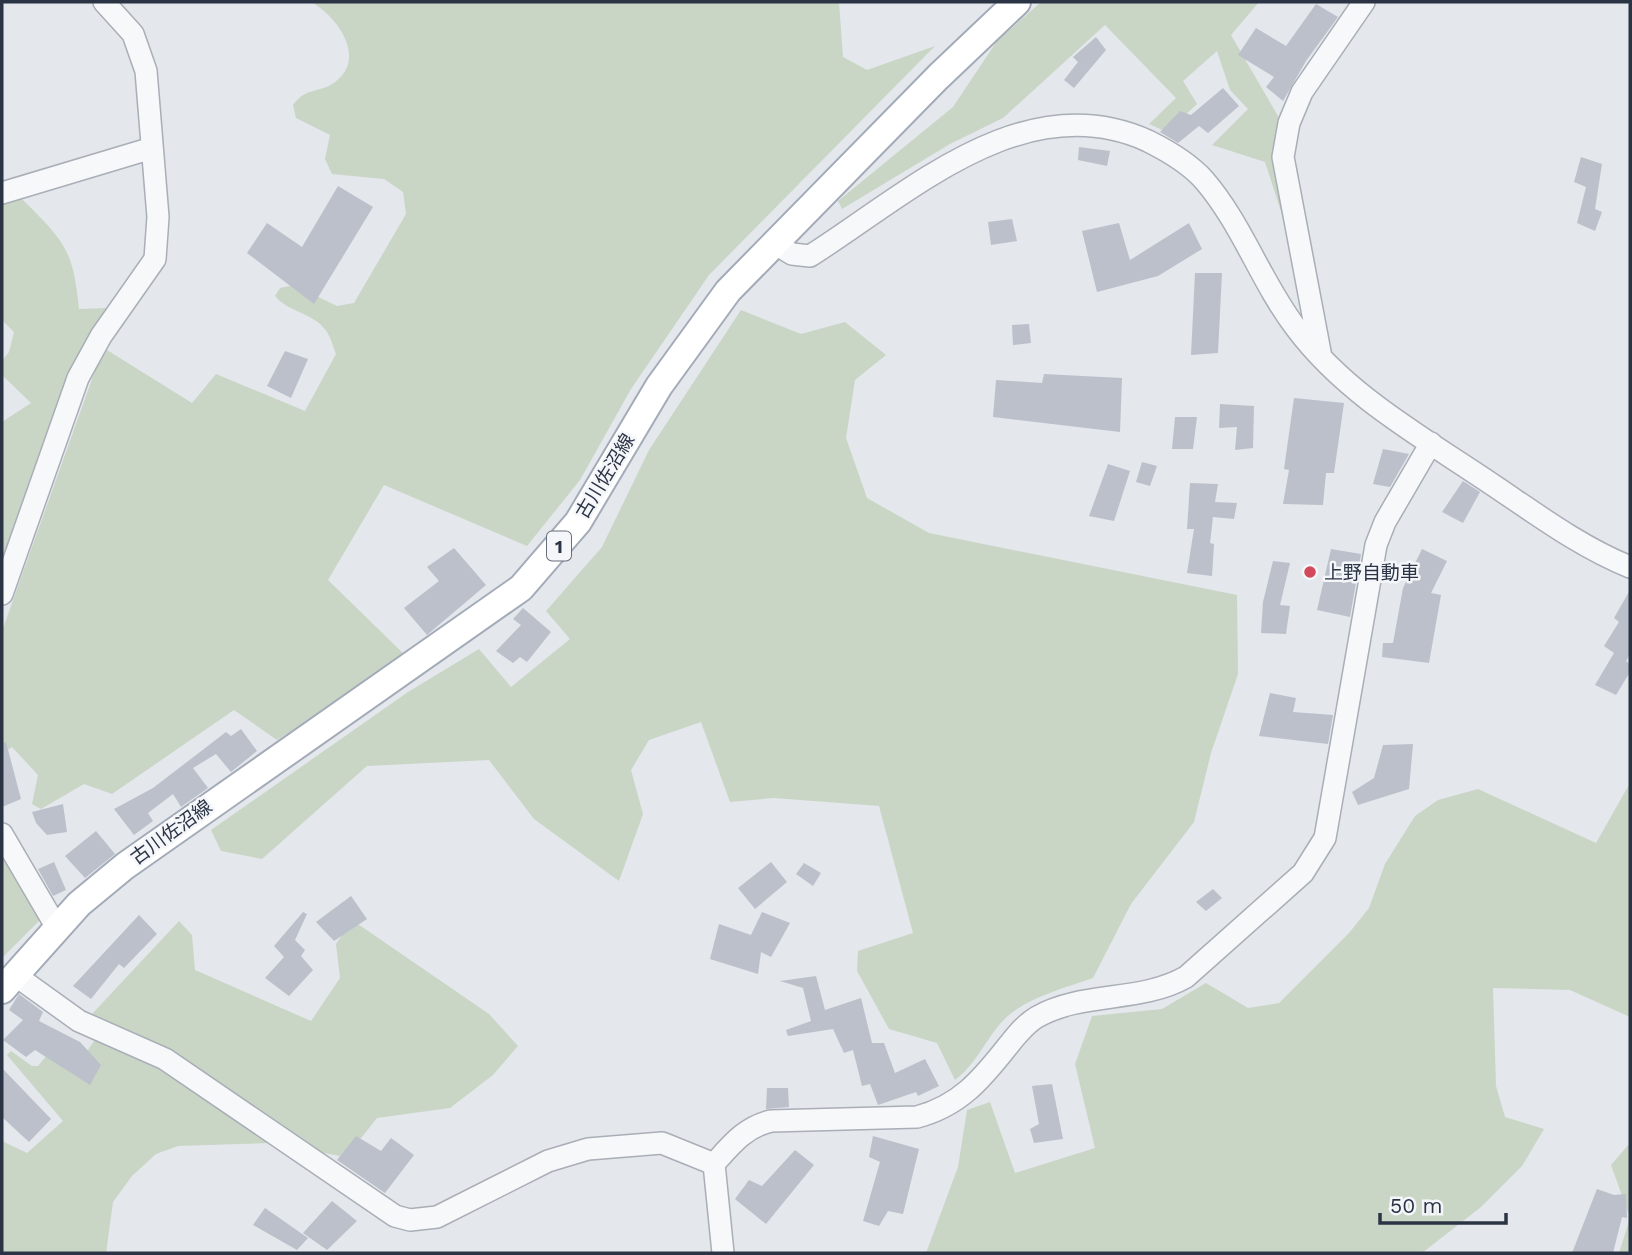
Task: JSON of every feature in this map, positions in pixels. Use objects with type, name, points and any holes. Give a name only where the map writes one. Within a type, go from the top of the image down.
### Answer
[{"type":"main road","name":"古川佐沼線","points":[[8,982],[79,904],[168,834],[521,588],[578,522],[685,347],[728,291],[1017,2]]},
{"type":"street","points":[[2,594],[78,378],[101,336],[155,259],[158,217],[146,71],[132,34],[104,2]]},
{"type":"street","points":[[1322,359],[1283,157],[1289,123],[1302,92],[1364,2]]},
{"type":"street","points":[[774,243],[792,254],[810,256],[979,149],[1013,134],[1048,126],[1104,127],[1158,146],[1203,179],[1221,202],[1280,304],[1322,359],[1369,400],[1431,443],[1567,534],[1630,567]]},
{"type":"street","points":[[2,193],[152,148]]},
{"type":"street","points":[[723,1253],[714,1164],[743,1133],[757,1124],[771,1121],[917,1117],[951,1105],[975,1085],[1034,1018],[1063,1006],[1152,992],[1170,986],[1186,977],[1303,873],[1325,838],[1376,545],[1385,522],[1431,443]]},
{"type":"street","points":[[2,834],[57,928]]},
{"type":"street","points":[[8,982],[79,1021],[165,1059],[395,1216],[410,1220],[437,1217],[512,1177],[580,1150],[662,1143],[714,1164]]},
{"type":"green space","points":[[311,2],[839,2],[843,57],[867,70],[935,46],[709,275],[631,389],[580,480],[527,546],[384,485],[328,580],[408,658],[277,740],[234,710],[112,794],[84,784],[41,809],[32,804],[38,775],[12,747],[2,754],[2,631],[96,368],[107,350],[192,403],[216,374],[305,411],[336,354],[322,326],[275,296],[280,288],[294,285],[337,306],[354,303],[406,214],[403,192],[384,179],[332,174],[325,159],[330,135],[296,118],[293,105],[298,99],[335,82],[349,61],[345,38],[338,27],[321,8]]},
{"type":"green space","points":[[1041,2],[1259,2],[1231,35],[1282,123],[1290,239],[1265,162],[1212,145],[1248,109],[1230,90],[1217,51],[1183,81],[1197,104],[1167,132],[1149,124],[1176,98],[1105,25],[1003,118],[950,144],[842,209],[838,201],[953,107],[997,41]]},
{"type":"green space","points":[[21,198],[64,247],[77,288],[79,309],[108,308],[2,566],[2,422],[31,403],[2,375],[2,361],[9,352],[14,332],[2,320],[2,201]]},
{"type":"green space","points":[[741,310],[801,334],[845,322],[886,355],[855,380],[846,438],[867,498],[929,533],[1237,595],[1238,674],[1211,753],[1194,822],[1131,904],[1093,978],[1018,1008],[1000,1024],[968,1068],[955,1080],[937,1043],[889,1029],[857,971],[858,951],[913,933],[879,806],[774,798],[730,802],[701,722],[649,740],[631,770],[643,814],[619,881],[534,819],[489,760],[367,766],[262,859],[221,851],[211,830],[408,692],[479,649],[511,687],[570,639],[546,611],[602,547],[649,450]]},
{"type":"green space","points":[[1630,783],[1630,1017],[1570,990],[1493,988],[1496,1086],[1505,1117],[1544,1129],[1522,1166],[1481,1207],[1422,1253],[926,1253],[958,1167],[967,1110],[990,1102],[1015,1173],[1095,1148],[1075,1064],[1092,1016],[1162,1009],[1206,983],[1248,1008],[1279,1003],[1349,933],[1369,908],[1385,864],[1415,816],[1438,800],[1478,789],[1596,843]]},
{"type":"green space","points":[[2,854],[40,920],[2,958]]},
{"type":"green space","points":[[352,920],[489,1014],[518,1046],[493,1075],[450,1108],[377,1118],[346,1157],[268,1143],[178,1146],[156,1154],[132,1176],[113,1202],[106,1253],[2,1253],[2,1141],[27,1153],[63,1121],[7,1055],[11,1051],[32,1066],[38,1066],[48,1054],[75,1069],[94,1041],[92,1014],[179,921],[192,935],[195,970],[311,1021],[340,978],[336,944]]},
{"type":"green space","points":[[1630,1143],[1630,1218],[1611,1165]]},
{"type":"green space","points":[[1630,1218],[1630,1253],[1619,1253]]},
{"type":"building","points":[[1316,4],[1338,17],[1306,61],[1283,101],[1266,87],[1274,77],[1238,55],[1256,28],[1286,46]]},
{"type":"building","points":[[1096,37],[1106,50],[1074,88],[1064,80],[1078,62],[1073,57]]},
{"type":"building","points":[[1223,88],[1239,106],[1208,133],[1199,126],[1178,143],[1160,132],[1180,111],[1191,115]]},
{"type":"building","points":[[1079,147],[1110,151],[1107,166],[1078,160]]},
{"type":"building","points":[[1581,157],[1602,164],[1595,209],[1602,212],[1595,231],[1577,223],[1586,187],[1574,182]]},
{"type":"building","points":[[338,186],[373,207],[314,304],[247,253],[267,223],[302,247]]},
{"type":"building","points":[[1012,219],[1017,241],[991,245],[988,222]]},
{"type":"building","points":[[1119,223],[1130,260],[1189,223],[1202,249],[1158,276],[1097,292],[1082,231]]},
{"type":"building","points":[[1195,273],[1222,273],[1218,353],[1191,355]]},
{"type":"building","points":[[1029,324],[1031,343],[1013,345],[1012,325]]},
{"type":"building","points":[[285,351],[308,359],[291,398],[267,386]]},
{"type":"building","points":[[1044,374],[1122,378],[1120,432],[993,417],[996,380],[1042,383]]},
{"type":"building","points":[[1294,398],[1344,403],[1334,473],[1326,473],[1323,505],[1283,504],[1289,470],[1284,469]]},
{"type":"building","points":[[1220,404],[1254,406],[1253,448],[1235,450],[1237,427],[1219,428]]},
{"type":"building","points":[[1175,417],[1197,417],[1193,449],[1172,449]]},
{"type":"building","points":[[1383,449],[1409,454],[1390,487],[1373,484]]},
{"type":"building","points":[[1142,462],[1157,466],[1150,486],[1136,482]]},
{"type":"building","points":[[1108,464],[1130,471],[1114,521],[1089,516]]},
{"type":"building","points":[[1463,481],[1480,492],[1463,523],[1442,512]]},
{"type":"building","points":[[1190,483],[1218,484],[1215,502],[1237,503],[1234,519],[1213,517],[1210,543],[1214,544],[1212,576],[1187,573],[1194,529],[1187,529]]},
{"type":"building","points":[[454,548],[486,585],[427,635],[404,608],[439,581],[427,567]]},
{"type":"building","points":[[1331,549],[1361,554],[1350,617],[1317,610]]},
{"type":"building","points":[[1422,549],[1447,561],[1431,593],[1441,595],[1429,663],[1382,657],[1383,643],[1393,643],[1403,588]]},
{"type":"building","points":[[1273,561],[1290,563],[1280,605],[1290,606],[1286,634],[1261,633],[1263,602]]},
{"type":"building","points":[[1630,590],[1630,654],[1626,661],[1630,664],[1630,672],[1616,695],[1595,685],[1614,653],[1604,646],[1619,622],[1614,618]]},
{"type":"building","points":[[523,608],[551,632],[527,662],[520,657],[513,663],[496,651],[521,625],[513,619]]},
{"type":"building","points":[[1270,693],[1296,698],[1293,712],[1333,715],[1328,744],[1259,736]]},
{"type":"building","points":[[241,729],[257,751],[231,772],[216,754],[193,768],[208,788],[181,807],[173,794],[148,813],[153,821],[134,835],[114,809],[153,788],[226,732],[231,736]]},
{"type":"building","points":[[6,742],[21,799],[2,807],[2,743]]},
{"type":"building","points":[[1413,744],[1409,789],[1358,805],[1352,792],[1374,778],[1383,745]]},
{"type":"building","points":[[63,804],[67,832],[47,835],[36,823],[32,812]]},
{"type":"building","points":[[96,831],[115,854],[85,878],[65,856]]},
{"type":"building","points":[[54,862],[66,890],[53,896],[38,869]]},
{"type":"building","points":[[771,862],[787,882],[755,909],[738,888]]},
{"type":"building","points":[[804,863],[821,873],[813,886],[796,874]]},
{"type":"building","points":[[1213,889],[1222,898],[1206,911],[1196,902]]},
{"type":"building","points":[[351,896],[367,919],[334,941],[316,922]]},
{"type":"building","points":[[303,912],[307,914],[295,940],[305,950],[301,956],[313,970],[289,996],[265,978],[284,957],[274,946]]},
{"type":"building","points":[[762,912],[790,923],[771,957],[761,952],[758,974],[710,959],[719,924],[751,935]]},
{"type":"building","points":[[139,915],[157,934],[124,968],[119,964],[91,999],[73,986]]},
{"type":"building","points":[[816,976],[825,1010],[861,998],[872,1043],[884,1043],[895,1073],[925,1059],[939,1086],[918,1096],[916,1092],[878,1105],[870,1084],[862,1086],[853,1050],[844,1053],[833,1029],[788,1036],[786,1030],[811,1021],[803,988],[780,981]]},
{"type":"building","points":[[19,994],[43,1012],[39,1021],[80,1042],[101,1065],[90,1085],[35,1050],[26,1057],[3,1040],[23,1020],[9,1010]]},
{"type":"building","points":[[2,1068],[51,1119],[29,1142],[2,1117]]},
{"type":"building","points":[[1052,1084],[1063,1139],[1034,1143],[1030,1129],[1039,1124],[1032,1086]]},
{"type":"building","points":[[767,1088],[788,1088],[789,1107],[766,1109]]},
{"type":"building","points":[[356,1136],[381,1151],[391,1138],[414,1155],[385,1193],[337,1160]]},
{"type":"building","points":[[873,1136],[919,1149],[903,1214],[888,1211],[879,1226],[863,1221],[880,1162],[869,1157]]},
{"type":"building","points":[[795,1150],[814,1165],[766,1224],[735,1199],[749,1180],[762,1186]]},
{"type":"building","points":[[1597,1189],[1614,1195],[1626,1194],[1627,1218],[1622,1217],[1613,1253],[1572,1253]]},
{"type":"building","points":[[332,1201],[357,1221],[327,1250],[303,1233]]},
{"type":"building","points":[[265,1208],[308,1238],[297,1250],[253,1225]]},
{"type":"place","name":"上野自動車","points":[[1310,572]]}]
